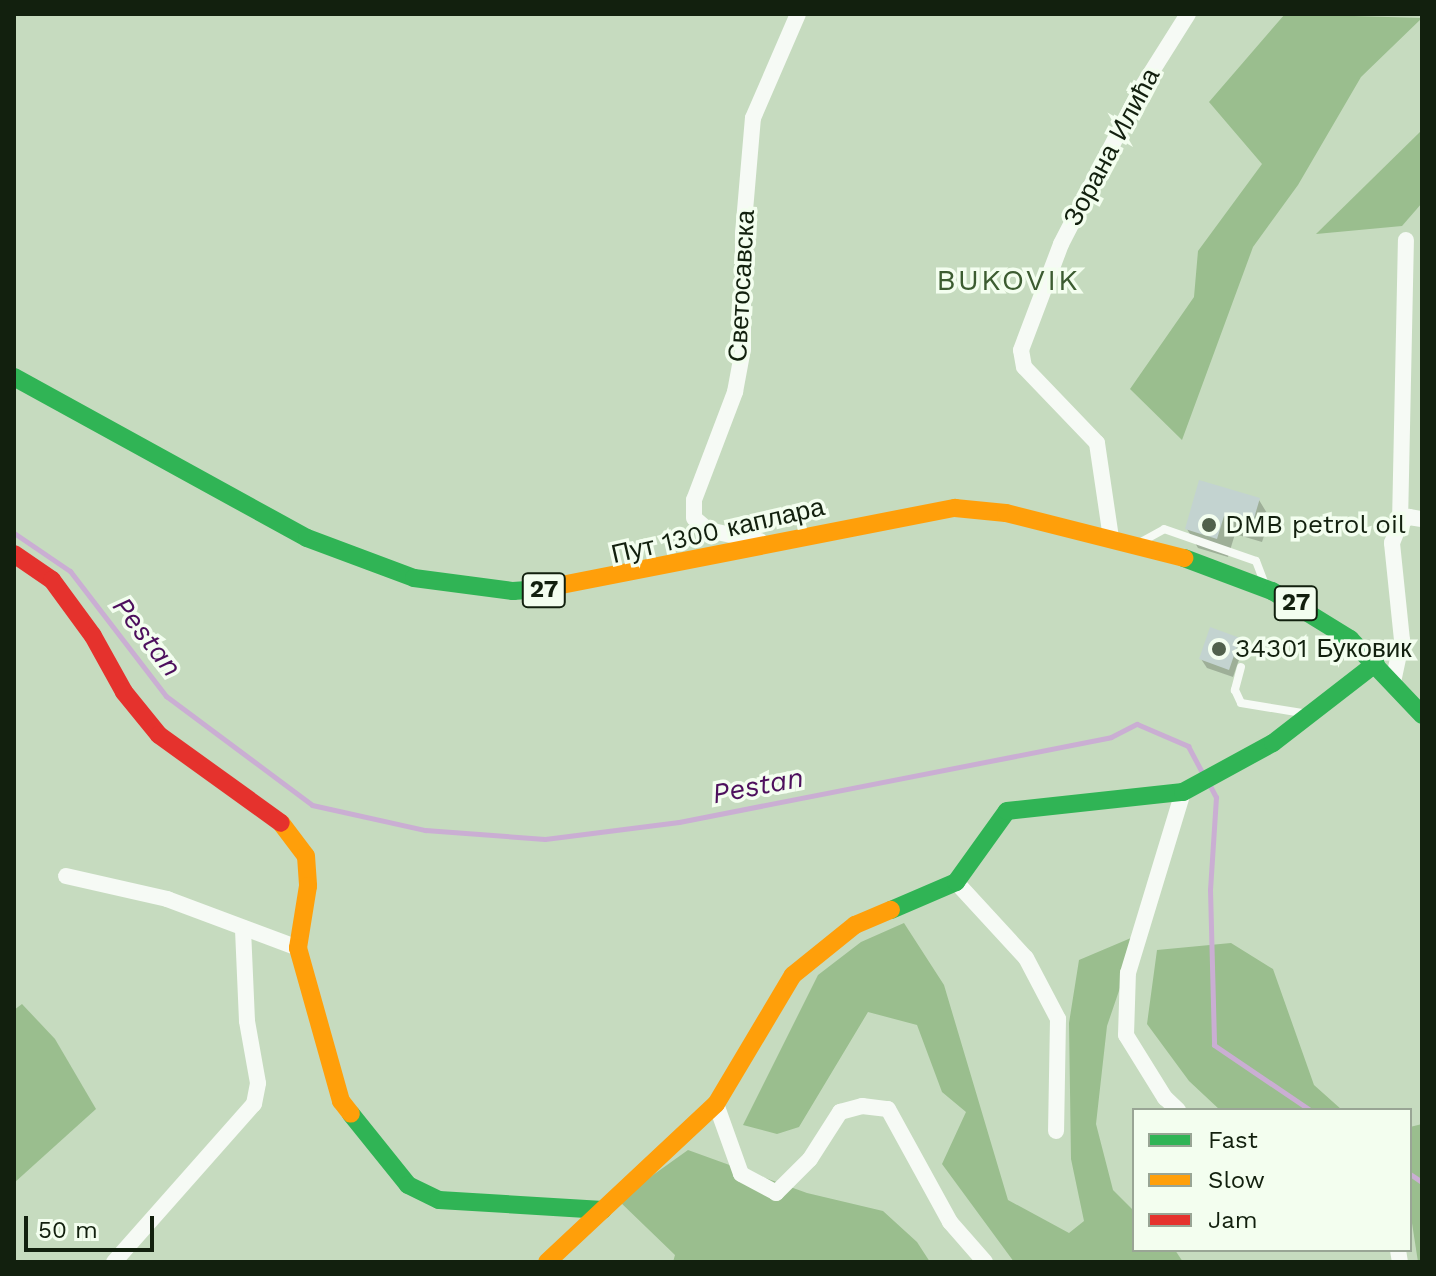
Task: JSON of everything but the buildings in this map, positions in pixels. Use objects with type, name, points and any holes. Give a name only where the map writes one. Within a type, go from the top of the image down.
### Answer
[{"type":"street","name":"Светосавска","points":[[777,545],[708,530],[694,518],[694,500],[735,392],[743,349],[743,234],[753,118],[798,14]]},
{"type":"street","name":"Зорана Илића","points":[[1111,538],[1097,443],[1024,367],[1021,350],[1061,244],[1142,87],[1188,14]]},
{"type":"street","points":[[1393,682],[1402,640],[1392,543],[1400,523],[1406,240]]},
{"type":"street","name":"Пут 1300 каплара","points":[[14,377],[307,538],[414,578],[513,591],[569,588],[955,508],[1006,513],[1137,545],[1265,588],[1317,615],[1376,663],[1422,715]]},
{"type":"street","points":[[1400,523],[1409,517],[1422,519]]},
{"type":"street","points":[[14,554],[52,580],[93,636],[124,692],[159,735],[289,829],[306,856],[308,886],[298,948],[341,1101],[408,1185],[439,1200],[603,1210]]},
{"type":"street","points":[[547,1262],[716,1104],[793,975],[855,925],[956,882],[1007,811],[1183,792],[1240,764],[1376,663]]},
{"type":"street","points":[[1176,1108],[1165,1098],[1126,1035],[1128,973],[1183,792]]},
{"type":"street","points":[[66,876],[167,899],[298,948]]},
{"type":"street","points":[[956,882],[1026,958],[1058,1019],[1056,1131]]},
{"type":"street","points":[[114,1262],[254,1104],[258,1083],[247,1021],[243,928]]},
{"type":"street","points":[[716,1104],[741,1174],[776,1193],[810,1159],[840,1112],[862,1106],[888,1109],[950,1222],[985,1262]]},
{"type":"lane","points":[[1241,667],[1235,690],[1241,703],[1311,714]]},
{"type":"green space","points":[[1285,14],[1422,18],[1361,77],[1298,185],[1253,247],[1182,440],[1130,389],[1194,297],[1198,251],[1262,164],[1209,102]]},
{"type":"green space","points":[[1422,130],[1422,203],[1402,226],[1316,234]]},
{"type":"green space","points":[[904,923],[944,985],[1008,1200],[1069,1233],[1084,1221],[1071,1159],[1069,1023],[1079,960],[1138,935],[1107,1026],[1096,1124],[1113,1190],[1132,1209],[1132,1252],[1176,1252],[1183,1262],[1014,1262],[942,1164],[966,1112],[942,1092],[917,1025],[868,1012],[799,1127],[777,1134],[743,1125],[818,975],[861,942]]},
{"type":"green space","points":[[1231,943],[1273,969],[1314,1085],[1340,1108],[1218,1108],[1189,1081],[1147,1024],[1157,950]]},
{"type":"green space","points":[[22,1004],[55,1039],[96,1109],[14,1183],[14,1010]]},
{"type":"green space","points":[[1422,1124],[1422,1262],[1418,1262],[1412,1223],[1412,1126]]},
{"type":"green space","points":[[688,1150],[807,1193],[883,1211],[917,1242],[930,1262],[673,1262],[675,1255],[618,1200]]},
{"type":"waterway","name":"Pestan","points":[[14,533],[70,571],[166,696],[312,805],[425,830],[545,839],[679,822],[1111,737],[1137,724],[1188,746],[1202,772]]},
{"type":"waterway","name":"Pestan","points":[[1209,784],[1216,797],[1210,889],[1214,1045],[1307,1108]]},
{"type":"waterway","name":"Pestan","points":[[1412,1175],[1422,1182]]},
{"type":"traffic: fast","points":[[14,377],[307,538],[414,578],[513,591],[541,589]]},
{"type":"traffic: fast","points":[[1184,558],[1272,591],[1350,639],[1422,715]]},
{"type":"traffic: fast","points":[[891,910],[956,882],[1007,811],[1183,792],[1273,743],[1376,663]]},
{"type":"traffic: fast","points":[[351,1114],[408,1185],[439,1200],[603,1210]]},
{"type":"traffic: slow","points":[[541,589],[955,508],[1006,513],[1184,558]]},
{"type":"traffic: slow","points":[[281,823],[306,856],[308,886],[298,948],[341,1101],[351,1114]]},
{"type":"traffic: slow","points":[[547,1262],[716,1104],[793,975],[855,925],[891,910]]},
{"type":"traffic: jam","points":[[14,554],[52,580],[93,636],[124,692],[159,735],[281,823]]},
{"type":"place","name":"DMB petrol oil","points":[[1209,525]]},
{"type":"place","name":"34301 Буковик","points":[[1219,649]]},
{"type":"district","name":"BUKOVIK","points":[[1008,280]]}]
